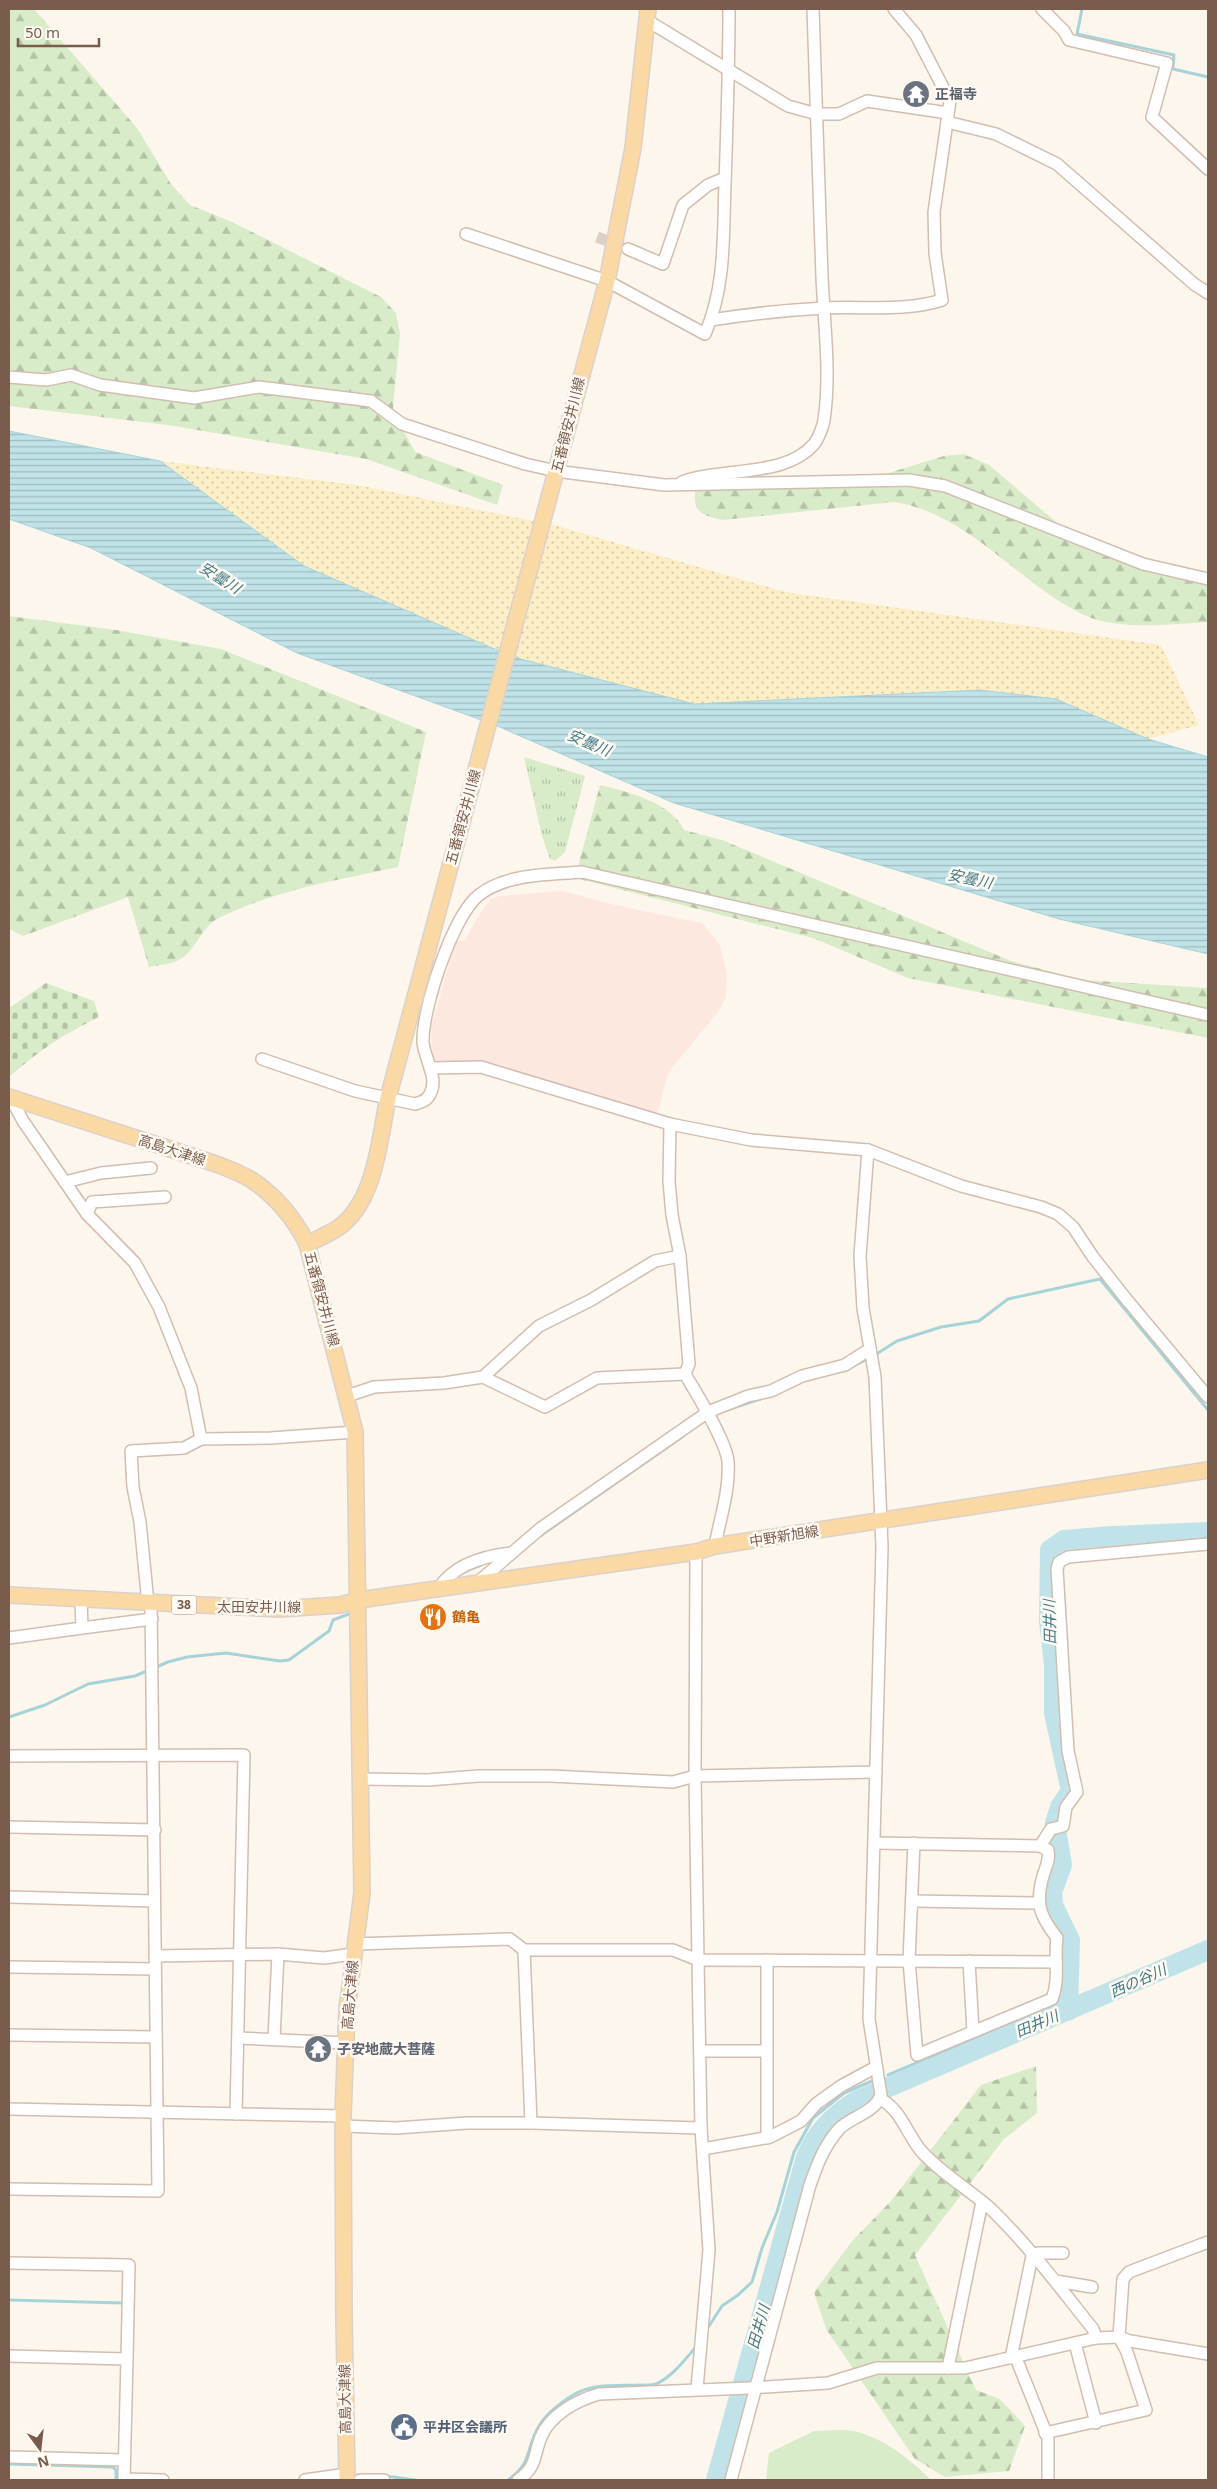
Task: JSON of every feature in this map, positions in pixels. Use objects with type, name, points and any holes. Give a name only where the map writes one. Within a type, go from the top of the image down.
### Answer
[{"type":"main road","name":"五番領安井川線","points":[[359,1600],[355,1432],[307,1244],[339,1227],[359,1205],[372,1176],[388,1098],[606,281],[633,148],[648,15]]},
{"type":"main road","name":"高島大津線","points":[[10,1097],[213,1163],[250,1180],[284,1209],[299,1228],[307,1244]]},
{"type":"main road","name":"中野新旭線","points":[[359,1600],[696,1552],[715,1546],[1208,1470]]},
{"type":"main road","name":"太田安井川線","points":[[9,1596],[279,1609],[340,1605],[359,1600]]},
{"type":"main road","name":"高島大津線","points":[[352,2478],[343,2121],[347,2008],[362,1893],[359,1600]]},
{"type":"street","points":[[466,234],[606,281],[705,334],[711,320],[722,276],[729,72],[729,9]]},
{"type":"street","points":[[675,486],[683,481],[715,473],[773,467],[796,460],[814,444],[824,422],[827,387],[825,308],[813,9]]},
{"type":"street","points":[[711,320],[755,313],[825,308],[922,306],[942,300],[935,253],[934,212],[950,101],[916,35],[894,9]]},
{"type":"street","points":[[1042,9],[1064,31],[1070,40],[1167,62],[1152,118],[1208,169]]},
{"type":"street","points":[[648,15],[729,72],[788,106],[817,114],[839,114],[867,101],[948,118],[996,134],[1057,164],[1194,284],[1208,293]]},
{"type":"street","points":[[628,249],[663,264],[683,205],[708,185],[725,178]]},
{"type":"street","points":[[9,377],[46,380],[71,375],[100,385],[194,398],[259,387],[371,400],[402,424],[525,464],[554,478],[675,486],[910,480],[945,486],[1143,564],[1208,579]]},
{"type":"street","points":[[262,1059],[354,1090],[415,1104],[424,1101],[431,1094],[432,1083],[423,1043],[426,1016],[445,953],[464,913],[478,895],[518,878],[582,872],[1208,1015]]},
{"type":"street","points":[[430,1068],[481,1067],[670,1124],[751,1140],[868,1150],[961,1186],[1041,1207],[1058,1214],[1073,1227],[1093,1257],[1127,1300],[1208,1397]]},
{"type":"street","points":[[10,1097],[23,1121],[87,1214],[135,1263],[159,1307],[191,1388],[201,1439]]},
{"type":"street","points":[[670,1124],[669,1180],[672,1215],[680,1256],[689,1364],[685,1374]]},
{"type":"street","points":[[731,2480],[752,2388],[820,2156],[839,2128],[880,2099],[880,2086],[869,2019],[882,1547],[879,1521],[875,1376],[863,1308],[860,1256],[868,1150]]},
{"type":"street","points":[[65,1182],[101,1174],[151,1168]]},
{"type":"street","points":[[87,1214],[92,1202],[165,1197]]},
{"type":"street","points":[[347,1396],[374,1387],[444,1383],[483,1377],[539,1326],[591,1300],[655,1261],[680,1256]]},
{"type":"street","points":[[477,1583],[541,1528],[708,1412],[748,1396],[771,1391],[802,1376],[845,1365],[870,1349]]},
{"type":"street","points":[[483,1377],[545,1407],[597,1378],[685,1374]]},
{"type":"street","points":[[685,1374],[708,1412],[728,1459],[728,1484],[715,1546]]},
{"type":"street","points":[[9,2189],[158,2191],[152,1619],[140,1522],[132,1487],[131,1450],[184,1448],[201,1439],[271,1438],[355,1432]]},
{"type":"street","points":[[1040,1846],[1052,1828],[1063,1826],[1066,1807],[1077,1792],[1068,1751],[1057,1569],[1059,1562],[1068,1557],[1208,1544]]},
{"type":"street","points":[[696,1552],[695,1776],[701,2128],[709,2250],[697,2389]]},
{"type":"street","points":[[439,1588],[445,1578],[477,1560],[511,1553]]},
{"type":"street","points":[[81,1600],[82,1628]]},
{"type":"street","points":[[9,1638],[152,1619]]},
{"type":"street","points":[[9,1756],[244,1755],[236,2114]]},
{"type":"street","points":[[361,1779],[428,1780],[478,1776],[551,1776],[673,1782],[695,1776],[876,1772]]},
{"type":"street","points":[[9,1827],[155,1830]]},
{"type":"street","points":[[875,1842],[1040,1846],[1048,1850],[1050,1859],[1043,1878],[1038,1903],[1048,1926],[1058,1938],[1056,1962],[1058,1986],[1052,1999],[917,2055],[909,1961],[914,1843]]},
{"type":"street","points":[[9,1897],[154,1901]]},
{"type":"street","points":[[912,1901],[1038,1903]]},
{"type":"street","points":[[155,1956],[278,1954],[324,1958],[354,1949],[510,1939],[524,1950],[672,1950],[698,1960],[1056,1962]]},
{"type":"street","points":[[524,1950],[531,2123]]},
{"type":"street","points":[[274,2039],[278,1954]]},
{"type":"street","points":[[767,1960],[767,2138]]},
{"type":"street","points":[[969,1961],[973,2031]]},
{"type":"street","points":[[9,1966],[155,1969]]},
{"type":"street","points":[[9,2035],[156,2037]]},
{"type":"street","points":[[238,2038],[346,2043]]},
{"type":"street","points":[[700,2051],[767,2051]]},
{"type":"street","points":[[703,2149],[767,2138],[801,2121],[816,2104],[841,2086],[876,2067]]},
{"type":"street","points":[[880,2099],[890,2104],[922,2152],[982,2202],[1008,2227],[1056,2281],[1093,2329],[1096,2338]]},
{"type":"street","points":[[9,2109],[236,2114],[343,2121],[396,2128],[467,2123],[531,2123],[701,2128]]},
{"type":"street","points":[[948,2368],[982,2202]]},
{"type":"street","points":[[1045,2433],[1096,2423],[1146,2410],[1127,2352],[1119,2337],[1123,2279],[1129,2272],[1208,2242]]},
{"type":"street","points":[[1032,2256],[1038,2253],[1063,2253]]},
{"type":"street","points":[[1032,2256],[1013,2358],[1048,2438],[1048,2480]]},
{"type":"street","points":[[9,2263],[129,2266],[124,2479],[163,2480]]},
{"type":"street","points":[[1056,2281],[1092,2287]]},
{"type":"street","points":[[518,2480],[531,2469],[541,2437],[548,2426],[572,2404],[582,2398],[598,2394],[828,2383],[877,2368],[965,2368],[1096,2338],[1119,2337],[1130,2341],[1208,2354]]},
{"type":"street","points":[[1075,2343],[1096,2423]]},
{"type":"street","points":[[9,2356],[127,2359]]},
{"type":"street","points":[[9,2457],[124,2460]]},
{"type":"street","points":[[305,2480],[352,2478],[384,2480]]},
{"type":"shaded area","points":[[563,891],[619,906],[702,923],[720,945],[727,973],[726,997],[718,1012],[672,1068],[666,1079],[660,1106],[654,1116],[477,1062],[440,1062],[432,1059],[431,1028],[455,942],[465,940],[490,900],[499,896]]},
{"type":"green space","points":[[9,9],[34,9],[137,128],[171,184],[190,205],[232,222],[381,297],[396,313],[400,334],[392,417],[396,427],[405,433],[415,452],[503,485],[497,505],[366,459],[168,425],[9,406]]},
{"type":"green space","points":[[963,454],[989,465],[1075,538],[1208,578],[1208,622],[1128,625],[1098,620],[1084,615],[1037,586],[970,535],[946,520],[921,509],[894,502],[723,520],[704,514],[695,502],[696,487],[729,478],[850,478],[882,475],[944,456]]},
{"type":"green space","points":[[9,616],[116,630],[221,649],[426,732],[398,867],[330,881],[285,893],[242,908],[221,917],[209,925],[192,948],[179,960],[149,967],[128,897],[23,936],[9,929]]},
{"type":"green space","points":[[524,757],[585,776],[565,852],[555,861],[550,859],[542,836]]},
{"type":"green space","points":[[600,785],[635,795],[659,805],[678,820],[684,830],[722,840],[1011,961],[1082,980],[1208,988],[1208,1038],[908,978],[813,938],[575,878]]},
{"type":"green space","points":[[46,983],[94,1001],[99,1017],[52,1044],[9,1077],[9,1008]]},
{"type":"green space","points":[[1036,2066],[1037,2113],[1004,2139],[915,2255],[976,2390],[1000,2399],[1025,2426],[1009,2471],[945,2477],[915,2459],[826,2329],[814,2292],[853,2240],[891,2201],[981,2085]]},
{"type":"green space","points":[[848,2430],[875,2438],[896,2450],[931,2480],[766,2480],[769,2453],[814,2431]]},
{"type":"sand","points":[[160,461],[357,485],[558,526],[785,592],[1161,645],[1199,725],[1148,739],[1056,699],[980,690],[694,704],[513,657],[304,566]]},
{"type":"water","name":"安曇川","points":[[9,431],[160,461],[304,566],[513,657],[694,704],[980,690],[1056,699],[1148,739],[1208,757],[1208,954],[1059,919],[674,803],[495,725],[297,653],[91,548],[9,519]]},
{"type":"waterway","points":[[1082,9],[1077,34],[1174,55],[1173,69],[1208,77]]},
{"type":"waterway","points":[[875,1355],[897,1341],[941,1327],[979,1321],[1008,1299],[1100,1279],[1208,1410]]},
{"type":"waterway","points":[[853,1366],[870,1358]]},
{"type":"waterway","points":[[780,1392],[806,1380]]},
{"type":"waterway","points":[[730,1409],[763,1398]]},
{"type":"waterway","points":[[540,1536],[682,1437]]},
{"type":"waterway","name":"田井川","points":[[1068,2011],[1070,1940],[1053,1905],[1052,1892],[1062,1865],[1055,1823],[1060,1807],[1071,1791],[1054,1713],[1054,1665],[1049,1621],[1050,1550],[1064,1540],[1208,1532]]},
{"type":"waterway","points":[[461,1573],[481,1565]]},
{"type":"waterway","points":[[9,1717],[45,1705],[88,1684],[135,1676],[168,1662],[187,1657],[226,1653],[280,1661],[289,1660],[329,1631],[333,1620],[349,1614]]},
{"type":"waterway","name":"田井川","points":[[716,2480],[806,2157],[815,2139],[826,2125],[856,2101],[1208,1950]]},
{"type":"waterway","points":[[888,2075],[1068,1999]]},
{"type":"waterway","points":[[709,2326],[722,2306],[752,2282],[762,2248],[777,2212],[794,2152],[813,2118],[844,2093],[872,2081]]},
{"type":"waterway","points":[[9,2300],[122,2303]]},
{"type":"waterway","points":[[508,2480],[526,2461],[535,2434],[542,2422],[564,2401],[580,2391],[597,2387],[656,2384],[674,2371],[697,2346]]},
{"type":"waterway","points":[[9,2464],[113,2467],[116,2470],[116,2480]]},
{"type":"waterway","points":[[386,2476],[415,2480]]},
{"type":"tunnel","points":[[597,237],[628,249]]},
{"type":"place","name":"正福寺","points":[[916,94]]},
{"type":"place","name":"鶴亀","points":[[433,1617]]},
{"type":"place","name":"子安地蔵大菩薩","points":[[318,2049]]},
{"type":"place","name":"平井区会議所","points":[[404,2427]]},
{"type":"water label","name":"西の谷川","points":[[1138,1981]]}]
